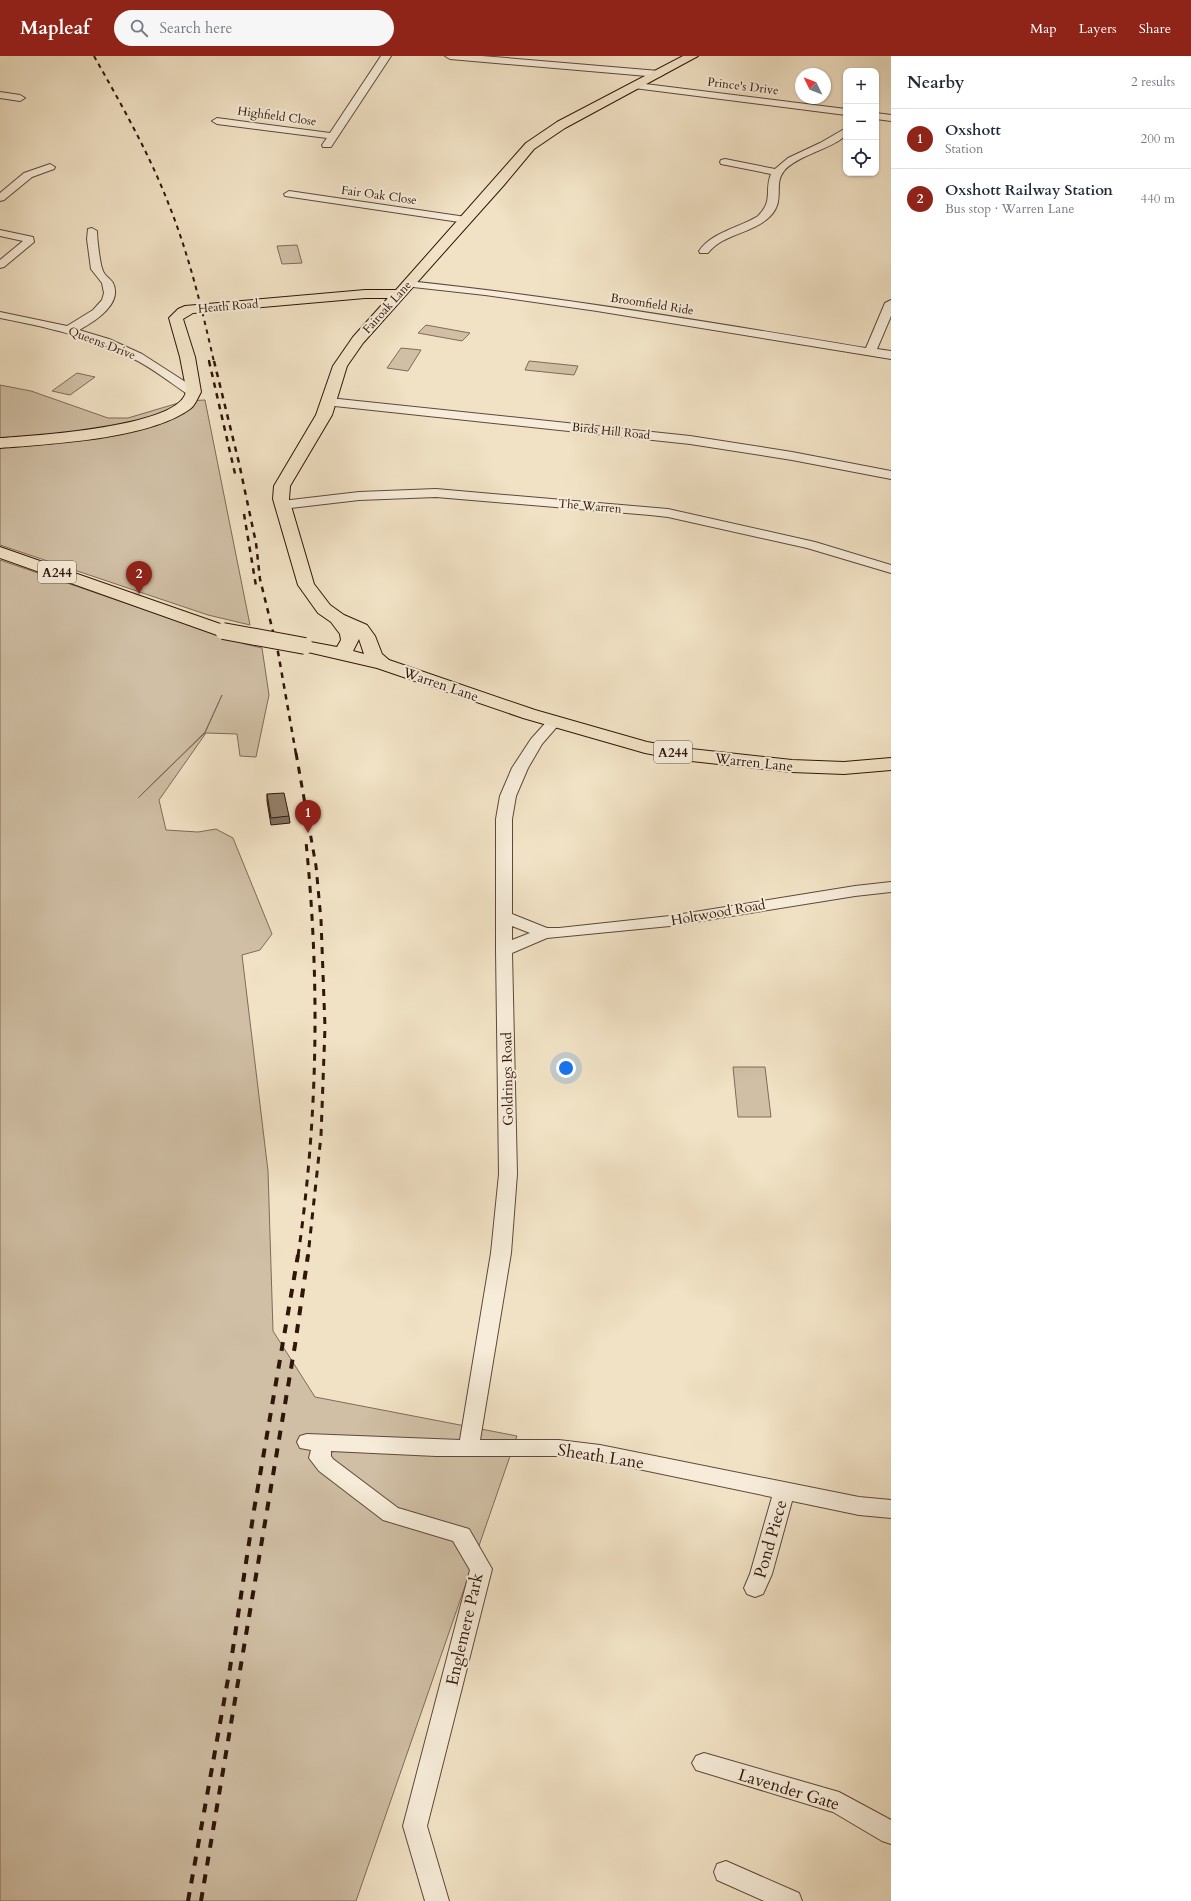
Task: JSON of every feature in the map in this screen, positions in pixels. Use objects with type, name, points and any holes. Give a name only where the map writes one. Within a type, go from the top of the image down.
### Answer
[{"type":"main road","name":"Fairoak Lane","points":[[341,653],[348,645],[350,640],[349,634],[337,618],[324,609],[306,584],[282,505],[282,486],[293,465],[324,415],[340,366],[347,353],[500,182],[530,146],[539,138],[692,56]]},
{"type":"main road","name":"Heath Road","points":[[194,393],[190,361],[176,318],[183,312],[190,309],[365,294],[403,289]]},
{"type":"main road","points":[[0,443],[110,432],[157,420],[175,414],[186,407],[194,393]]},
{"type":"main road","name":"Warren Lane","points":[[0,552],[223,631],[341,653],[383,664],[554,722],[645,747],[682,754],[811,767],[844,768],[891,764]]},
{"type":"main road","points":[[337,618],[361,629],[366,636],[374,656],[383,664]]},
{"type":"street","points":[[327,145],[386,56]]},
{"type":"street","points":[[450,56],[659,74]]},
{"type":"street","name":"Prince's Drive","points":[[637,86],[843,112]]},
{"type":"street","points":[[0,96],[20,98]]},
{"type":"street","points":[[879,116],[891,118]]},
{"type":"street","name":"Highfield Close","points":[[217,121],[333,136]]},
{"type":"street","points":[[704,251],[710,243],[742,230],[762,218],[769,211],[774,202],[776,172],[789,162],[820,148],[843,133]]},
{"type":"street","points":[[725,162],[776,172]]},
{"type":"street","points":[[0,198],[28,175],[50,166]]},
{"type":"street","name":"Fair Oak Close","points":[[289,194],[466,220]]},
{"type":"street","points":[[69,330],[92,318],[103,306],[108,296],[108,285],[96,270],[96,261],[91,243],[92,231]]},
{"type":"street","points":[[0,233],[29,239],[29,242],[0,265]]},
{"type":"street","name":"Broomfield Ride","points":[[403,289],[485,292],[891,355]]},
{"type":"street","points":[[870,352],[891,303]]},
{"type":"street","name":"Queens Drive","points":[[0,315],[69,330],[138,356],[194,393]]},
{"type":"street","name":"Birds Hill Road","points":[[329,402],[690,440],[792,456],[891,475]]},
{"type":"street","name":"The Warren","points":[[282,505],[359,496],[436,493],[650,511],[668,513],[810,545],[891,569]]},
{"type":"street","name":"Goldrings Road","points":[[470,1448],[470,1439],[501,1253],[508,1174],[504,950],[504,820],[508,796],[520,768],[536,742],[554,722]]},
{"type":"street","name":"Holtwood Road","points":[[504,950],[545,933],[617,928],[670,921],[855,890],[891,887]]},
{"type":"street","name":"Holtwood Road","points":[[504,917],[545,933]]},
{"type":"street","name":"Sheath Lane","points":[[314,1442],[436,1448],[559,1448],[593,1452],[859,1506],[891,1508]]},
{"type":"street","name":"Englemere Park","points":[[314,1442],[320,1458],[326,1465],[391,1514],[461,1535],[482,1569],[415,1826],[437,1901]]},
{"type":"street","name":"Pond Piece","points":[[755,1588],[761,1574],[784,1490]]},
{"type":"street","name":"Lavender Gate","points":[[704,1763],[839,1803],[891,1833]]},
{"type":"street","points":[[726,1872],[790,1901]]},
{"type":"shaded area","points":[[297,245],[302,263],[282,264],[277,246]]},
{"type":"shaded area","points":[[426,325],[470,333],[462,341],[418,333]]},
{"type":"shaded area","points":[[401,348],[421,350],[408,371],[387,368]]},
{"type":"shaded area","points":[[529,361],[578,366],[574,375],[525,370]]},
{"type":"shaded area","points":[[77,373],[95,377],[70,395],[52,391]]},
{"type":"shaded area","points":[[0,385],[31,391],[108,418],[128,418],[185,401],[205,400],[250,625],[208,615],[0,545]]},
{"type":"shaded area","points":[[0,560],[245,644],[262,648],[269,695],[256,757],[240,756],[237,734],[206,733],[159,800],[166,830],[198,832],[216,829],[233,838],[272,934],[260,950],[242,955],[268,1171],[273,1331],[315,1397],[517,1436],[356,1901],[0,1901]],"holes":[[[222,695],[205,733],[138,798],[205,732]]]},
{"type":"shaded area","points":[[733,1067],[765,1067],[771,1117],[738,1117]]},
{"type":"building","points":[[284,793],[289,816],[271,818],[267,794]]},
{"type":"railway","points":[[94,56],[144,148],[169,205],[189,263],[214,362]]},
{"type":"railway","points":[[209,361],[236,478]]},
{"type":"railway","points":[[214,361],[239,463],[256,543],[260,579],[278,652],[296,754]]},
{"type":"railway","points":[[244,514],[256,586]]},
{"type":"railway","points":[[296,753],[316,866],[321,920],[325,1027],[321,1136],[308,1256]]},
{"type":"railway","points":[[298,1256],[310,1153],[315,1049],[313,946],[306,842]]},
{"type":"railway","points":[[188,1901],[230,1668],[254,1510],[298,1255]]},
{"type":"railway","points":[[201,1901],[295,1345],[308,1255]]},
{"type":"place","name":"Oxshott Railway Station","points":[[139,594]]},
{"type":"place","name":"Oxshott","points":[[308,833]]}]
